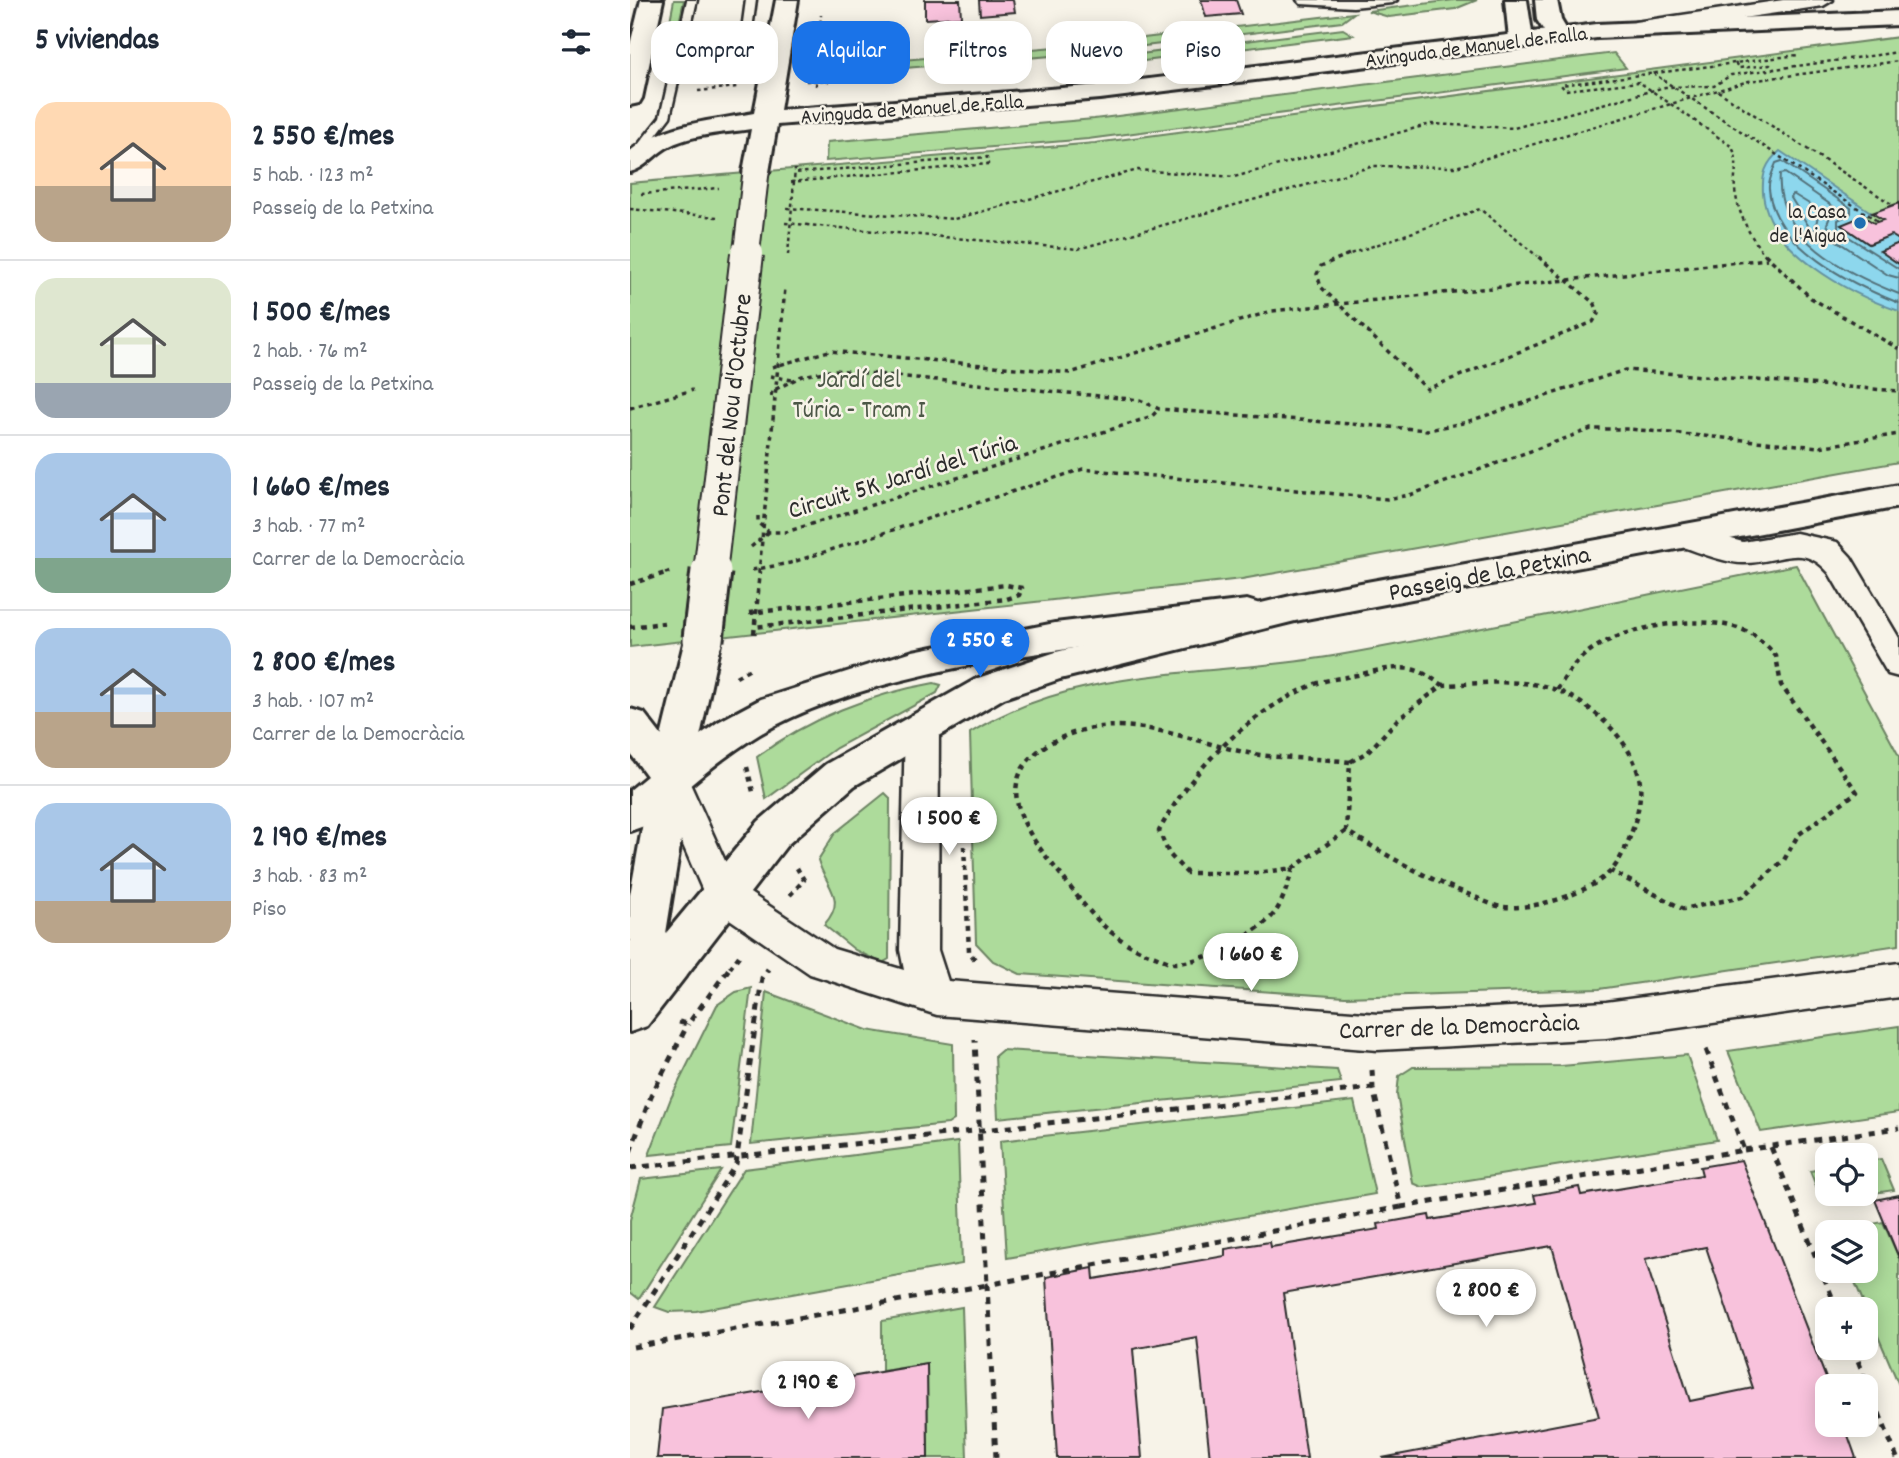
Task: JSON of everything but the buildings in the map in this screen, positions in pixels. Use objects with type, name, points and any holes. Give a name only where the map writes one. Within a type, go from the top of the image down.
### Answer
[{"type":"main road","points":[[630,98],[652,0]]},
{"type":"main road","name":"Pont del Nou d'Octubre","points":[[778,53],[787,0]]},
{"type":"main road","points":[[1517,0],[1521,38]]},
{"type":"main road","points":[[1546,0],[1549,20],[1558,35]]},
{"type":"main road","name":"Avinguda de Manuel de Falla","points":[[630,163],[657,142],[674,135],[763,119],[1100,92],[1521,38],[1622,30],[1721,28],[1899,18]]},
{"type":"main road","name":"Pont del Nou d'Octubre","points":[[644,1015],[671,778],[704,639],[756,172],[763,119],[772,84]]},
{"type":"main road","name":"Passeig de la Petxina","points":[[644,1015],[722,894],[773,834],[840,775],[922,725],[991,688],[1056,666],[1295,608],[1899,496]]},
{"type":"main road","name":"Passeig de la Petxina","points":[[671,778],[736,753],[748,723],[832,688],[933,659],[1093,630],[1295,608]]},
{"type":"main road","points":[[630,724],[671,778],[630,814]]},
{"type":"street","name":"Avinguda de Manuel de Falla","points":[[1622,30],[1822,0]]},
{"type":"street","name":"Passeig de la Petxina","points":[[1682,536],[1743,554],[1796,544],[1826,549],[1840,565],[1899,665]]},
{"type":"street","points":[[922,725],[919,950],[923,971],[937,998]]},
{"type":"street","points":[[671,778],[722,894]]},
{"type":"street","name":"Carrer de la Democràcia","points":[[722,894],[823,962],[886,985],[937,998],[1378,1032],[1606,1020],[1899,980]]},
{"type":"lane","points":[[630,163],[665,117],[692,0]]},
{"type":"lane","points":[[748,21],[751,0]]},
{"type":"lane","points":[[1301,1],[1392,0]]},
{"type":"path","points":[[817,87],[821,13]]},
{"type":"path","points":[[803,207],[954,219],[1138,170],[1234,177],[1431,124],[1514,128],[1665,87],[1714,86],[1731,75],[1899,52]]},
{"type":"path","points":[[782,222],[1078,249],[1374,166],[1456,167],[1749,81],[1899,61]]},
{"type":"path","points":[[1735,62],[1739,68],[1770,65],[1774,69]]},
{"type":"path","points":[[1722,63],[1561,85],[1565,90],[1639,82],[1735,150],[1733,176],[1742,217],[1767,259],[1813,301],[1866,334],[1899,349]]},
{"type":"path","points":[[1812,64],[1820,72]]},
{"type":"path","points":[[1652,72],[1879,222]]},
{"type":"path","points":[[1718,91],[1893,205]]},
{"type":"path","points":[[788,256],[795,171],[987,157],[988,164],[804,180]]},
{"type":"path","points":[[630,209],[727,218]]},
{"type":"path","points":[[1479,209],[1566,280],[1595,304],[1598,314],[1593,322],[1427,389],[1321,287],[1316,276],[1318,268],[1324,262],[1479,209]]},
{"type":"path","points":[[764,369],[829,351],[1070,373],[1272,311],[1767,259]]},
{"type":"path","points":[[742,614],[1006,585],[1018,585],[1022,589],[1019,595],[1007,600],[755,631],[785,283]]},
{"type":"path","name":"Circuit 5K Jardí del Túria","points":[[765,428],[772,391],[804,376],[835,370],[1140,400],[1159,409],[1437,429],[1463,424],[1625,370],[1899,391]]},
{"type":"path","points":[[630,408],[703,387]]},
{"type":"path","name":"Circuit 5K Jardí del Túria","points":[[761,469],[758,523],[769,532],[786,532],[1138,421],[1153,416],[1159,409]]},
{"type":"path","points":[[743,568],[764,569],[790,563],[1047,478],[1083,469],[1387,499],[1410,495],[1591,429],[1629,429],[1819,447],[1899,434]]},
{"type":"path","points":[[1557,690],[1564,672],[1605,640],[1649,628],[1712,622],[1750,633],[1776,656],[1781,685],[1857,792],[1798,835],[1784,860],[1742,897],[1683,909],[1611,871]]},
{"type":"path","points":[[752,668],[730,680],[736,753],[757,808]]},
{"type":"path","points":[[1386,668],[1417,670],[1443,685],[1513,683],[1557,690],[1586,706],[1623,741],[1640,781],[1639,816],[1611,871],[1563,900],[1533,906],[1501,907],[1427,879],[1346,831],[1293,868],[1258,873],[1187,873],[1169,854],[1159,831],[1168,810],[1185,787],[1272,706],[1313,684],[1386,668]]},
{"type":"path","points":[[1293,868],[1281,907],[1272,920],[1222,950],[1174,963],[1127,947],[1089,912],[1030,835],[1018,807],[1020,772],[1032,755],[1050,742],[1074,732],[1101,727],[1134,727],[1261,755],[1300,755],[1350,762],[1369,751],[1406,712],[1443,685]]},
{"type":"path","points":[[1346,831],[1350,762]]},
{"type":"path","points":[[964,841],[969,951],[982,969]]},
{"type":"path","points":[[797,869],[807,858]]},
{"type":"path","points":[[787,898],[804,880]]},
{"type":"path","points":[[630,1152],[651,1096],[688,1024],[742,952]]},
{"type":"path","points":[[1173,974],[1174,963]]},
{"type":"path","points":[[630,1329],[724,1185],[738,1156],[762,978],[770,967]]},
{"type":"path","points":[[644,1015],[688,1024]]},
{"type":"path","points":[[975,1036],[996,1458]]},
{"type":"path","points":[[1704,1042],[1744,1150]]},
{"type":"path","points":[[1372,1061],[1373,1087],[1401,1207]]},
{"type":"path","points":[[630,1168],[1373,1087]]},
{"type":"path","points":[[633,1347],[987,1286],[1401,1207],[1744,1150],[1899,1128]]},
{"type":"path","points":[[1771,1147],[1832,1297]]},
{"type":"path","points":[[1858,1360],[1898,1458]]},
{"type":"green space","points":[[674,0],[684,0],[680,21],[670,21]]},
{"type":"green space","points":[[1454,0],[1477,0],[1455,9],[1389,17],[1368,11]]},
{"type":"green space","points":[[1354,13],[1342,22],[1245,34],[1245,26]]},
{"type":"green space","points":[[1343,29],[1353,35],[1245,48],[1245,41]]},
{"type":"green space","points":[[1161,36],[1161,44],[1147,46],[1147,38]]},
{"type":"green space","name":"Jardí del Túria - Tram I","points":[[1899,37],[1899,462],[1242,579],[630,647],[630,183],[1095,143]]},
{"type":"green space","points":[[1046,48],[1046,56],[1032,58],[1032,49]]},
{"type":"green space","points":[[1161,51],[1161,59],[1147,61],[1147,53]]},
{"type":"green space","points":[[1614,53],[1626,68],[1088,139],[826,161],[827,142],[1094,119]]},
{"type":"green space","points":[[924,58],[924,66],[910,68],[910,59]]},
{"type":"green space","points":[[1796,565],[1899,756],[1899,945],[1599,989],[1345,997],[1020,974],[993,961],[976,943],[970,733],[1013,710],[1057,695],[1103,684],[1149,676],[1339,655]]},
{"type":"green space","points":[[934,683],[941,685],[937,693],[836,748],[766,799],[757,757],[777,743],[819,719],[864,701]]},
{"type":"green space","points":[[885,793],[890,798],[889,959],[882,963],[855,950],[824,925],[831,916],[835,900],[818,860],[835,833]]},
{"type":"green space","points":[[751,988],[731,1147],[649,1155],[671,1098],[717,1005],[736,992]]},
{"type":"green space","points":[[766,992],[867,1030],[953,1044],[954,1120],[948,1124],[751,1144]]},
{"type":"green space","points":[[1899,1026],[1899,1112],[1761,1132],[1728,1051]]},
{"type":"green space","points":[[1002,1050],[1337,1070],[1341,1082],[998,1118],[995,1056]]},
{"type":"green space","points":[[1687,1055],[1717,1140],[1437,1185],[1422,1187],[1413,1183],[1397,1095],[1399,1076],[1413,1067],[1561,1066]]},
{"type":"green space","points":[[1354,1101],[1375,1194],[1007,1258],[1000,1141]]},
{"type":"green space","points":[[958,1142],[962,1264],[696,1311],[669,1312],[655,1307],[744,1169]]},
{"type":"green space","points":[[1878,1159],[1881,1159],[1894,1190],[1878,1192]]},
{"type":"green space","points":[[721,1170],[639,1299],[630,1292],[630,1220],[641,1179]]},
{"type":"green space","points":[[1815,1170],[1815,1184],[1810,1171]]},
{"type":"green space","points":[[1883,1222],[1899,1258],[1899,1385],[1878,1336],[1878,1297],[1861,1297],[1855,1283],[1878,1283],[1878,1223]]},
{"type":"green space","points":[[962,1307],[967,1458],[928,1458],[927,1364],[882,1371],[882,1321]]},
{"type":"water","points":[[1780,151],[1872,213],[1842,225],[1869,244],[1891,235],[1899,240],[1899,311],[1858,294],[1814,268],[1779,234],[1768,214],[1763,187],[1768,165]]},
{"type":"place","name":"la Casa de l'Aigua","points":[[1860,223]]}]
